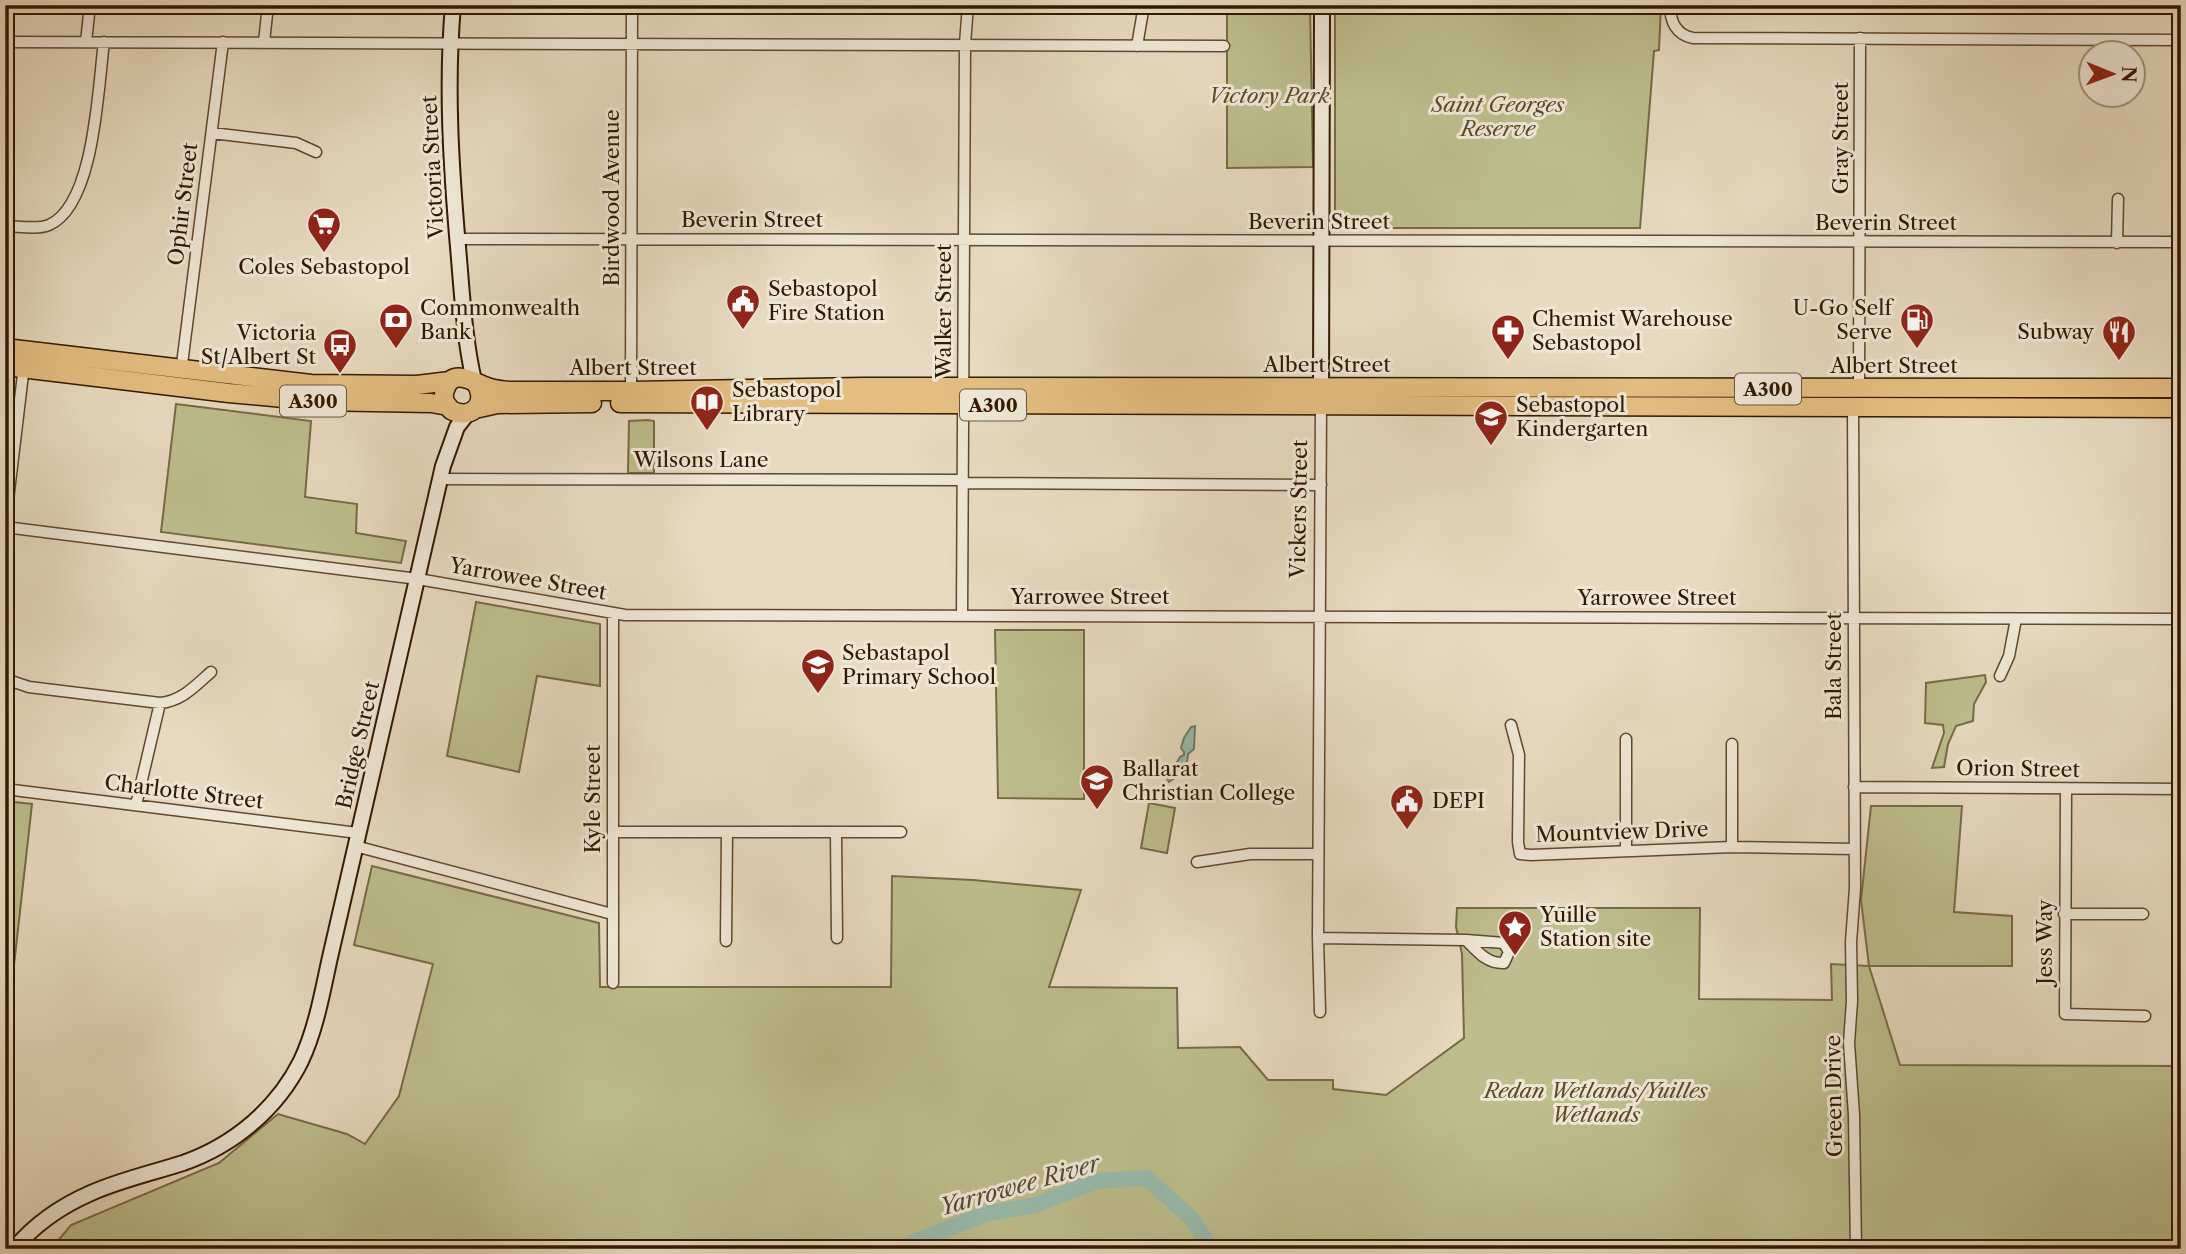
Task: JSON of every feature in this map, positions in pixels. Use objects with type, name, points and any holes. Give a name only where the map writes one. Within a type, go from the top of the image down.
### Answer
[{"type":"highway","name":"A300","points":[[5,348],[25,359],[180,378],[315,401],[431,403],[447,407]]},
{"type":"highway","name":"A300","points":[[5,366],[25,359]]},
{"type":"highway","points":[[466,377],[479,387],[480,402],[472,411],[459,414],[447,407],[444,391],[452,380],[466,377]]},
{"type":"highway","name":"A300","points":[[180,378],[311,384],[417,385],[452,380]]},
{"type":"highway","name":"Albert Street","points":[[474,381],[502,390],[963,396],[1856,398],[2181,408]]},
{"type":"highway","name":"Albert Street","points":[[1856,398],[2181,388]]},
{"type":"highway","points":[[2156,389],[2157,408]]},
{"type":"highway","name":"Albert Street","points":[[472,411],[508,403],[963,396]]},
{"type":"main road","name":"Victoria Street","points":[[453,5],[449,144],[464,326],[474,381]]},
{"type":"main road","name":"Vickers Street","points":[[1321,396],[1322,5]]},
{"type":"main road","name":"Victoria Street","points":[[452,380],[460,367],[464,326]]},
{"type":"main road","points":[[442,473],[447,407]]},
{"type":"main road","points":[[442,473],[457,427],[472,411]]},
{"type":"main road","name":"Bridge Street","points":[[14,1249],[40,1223],[79,1198],[194,1158],[239,1135],[264,1113],[284,1089],[300,1062],[312,1033],[442,473]]},
{"type":"street","points":[[86,42],[90,5]]},
{"type":"street","points":[[264,42],[268,5]]},
{"type":"street","name":"Birdwood Avenue","points":[[631,391],[632,5]]},
{"type":"street","name":"Walker Street","points":[[962,616],[963,240],[965,44],[968,5]]},
{"type":"street","points":[[1137,46],[1144,5]]},
{"type":"street","points":[[1670,5],[1672,21],[1684,32],[1715,38],[2181,40]]},
{"type":"street","points":[[1676,5],[1678,20],[1684,32]]},
{"type":"street","name":"Gray Street","points":[[1856,398],[1860,242],[1860,38]]},
{"type":"street","points":[[5,42],[1224,46]]},
{"type":"street","points":[[5,226],[41,227],[50,224],[64,212],[76,193],[89,159],[104,42]]},
{"type":"street","name":"Ophir Street","points":[[180,378],[223,42]]},
{"type":"street","points":[[212,133],[296,143],[316,152]]},
{"type":"street","points":[[2117,243],[2118,199]]},
{"type":"street","name":"Beverin Street","points":[[457,239],[2181,242]]},
{"type":"street","points":[[5,526],[25,359]]},
{"type":"street","name":"Vickers Street","points":[[1320,1012],[1318,617],[1321,396]]},
{"type":"street","name":"Bala Street","points":[[1852,942],[1855,907],[1853,618],[1856,398]]},
{"type":"street","name":"Wilsons Lane","points":[[442,473],[1321,485]]},
{"type":"street","name":"Yarrowee Street","points":[[5,526],[418,579],[613,614],[2181,619]]},
{"type":"street","name":"Kyle Street","points":[[613,614],[613,983]]},
{"type":"street","points":[[2000,676],[2011,650],[2016,619]]},
{"type":"street","points":[[5,679],[29,687],[160,703],[182,696],[211,673]]},
{"type":"street","points":[[136,805],[160,703]]},
{"type":"street","name":"Mountview Drive","points":[[1511,725],[1518,752],[1520,853],[1531,855],[1732,847],[1854,849]]},
{"type":"street","points":[[1626,739],[1626,851]]},
{"type":"street","points":[[1732,744],[1732,847]]},
{"type":"street","name":"Orion Street","points":[[1854,787],[2181,789]]},
{"type":"street","name":"Charlotte Street","points":[[5,789],[136,805],[357,840],[612,914]]},
{"type":"street","name":"Jess Way","points":[[2066,789],[2064,1014],[2145,1016]]},
{"type":"street","points":[[613,832],[901,832]]},
{"type":"street","points":[[726,941],[727,833]]},
{"type":"street","points":[[836,833],[837,938]]},
{"type":"street","points":[[1197,862],[1250,855],[1318,854]]},
{"type":"street","points":[[2064,914],[2143,914]]},
{"type":"street","points":[[1318,938],[1466,940]]},
{"type":"street","name":"Green Drive","points":[[1852,942],[1849,1043],[1854,1115],[1856,1249]]},
{"type":"green space","name":"Victory Park","points":[[1227,5],[1310,5],[1313,167],[1227,168]]},
{"type":"green space","name":"Saint Georges Reserve","points":[[1335,5],[1661,6],[1659,50],[1654,51],[1640,228],[1339,228],[1335,224]]},
{"type":"green space","points":[[176,404],[311,421],[305,497],[357,504],[356,533],[406,541],[401,563],[161,532]]},
{"type":"green space","points":[[629,421],[654,421],[654,473],[628,473]]},
{"type":"green space","points":[[476,602],[600,624],[600,686],[537,676],[519,772],[447,756]]},
{"type":"green space","points":[[995,630],[1084,630],[1084,799],[998,798]]},
{"type":"green space","points":[[1985,675],[1986,682],[1974,704],[1973,721],[1956,726],[1948,744],[1944,767],[1932,768],[1944,733],[1943,725],[1925,723],[1926,683]]},
{"type":"green space","points":[[5,801],[32,804],[9,1010],[5,1019]]},
{"type":"green space","points":[[1149,803],[1175,808],[1167,853],[1141,848]]},
{"type":"green space","points":[[1871,806],[1962,806],[1954,912],[2012,916],[2012,966],[1869,966],[1861,900]]},
{"type":"green space","name":"Redan Wetlands/Yuilles Wetlands","points":[[372,866],[599,923],[600,987],[891,987],[892,876],[1081,890],[1049,987],[1177,988],[1178,1048],[1240,1047],[1268,1080],[1333,1080],[1333,1089],[1386,1095],[1464,1038],[1462,954],[1456,927],[1457,908],[1700,908],[1699,999],[1832,1000],[1831,964],[1869,966],[1900,1065],[2181,1066],[2181,1249],[51,1249],[71,1225],[219,1163],[278,1114],[347,1134],[365,1144],[399,1096],[433,964],[354,945]]},
{"type":"shaded area","points":[[1195,726],[1194,749],[1188,754],[1183,770],[1169,782],[1166,777],[1184,755],[1181,748],[1184,738],[1191,727]]},
{"type":"waterway","name":"Yarrowee River","points":[[897,1249],[985,1214],[1035,1205],[1097,1181],[1147,1178],[1193,1220],[1211,1249]]},
{"type":"place","name":"Coles Sebastopol","points":[[324,254]]},
{"type":"place","name":"Sebastopol Fire Station","points":[[743,331]]},
{"type":"place","name":"Commonwealth Bank","points":[[396,350]]},
{"type":"place","name":"U-Go Self Serve","points":[[1917,350]]},
{"type":"place","name":"Chemist Warehouse Sebastopol","points":[[1508,361]]},
{"type":"place","name":"Subway","points":[[2119,362]]},
{"type":"place","name":"Victoria St/Albert St","points":[[340,375]]},
{"type":"place","name":"Sebastopol Library","points":[[707,432]]},
{"type":"place","name":"Sebastopol Kindergarten","points":[[1491,447]]},
{"type":"place","name":"Sebastapol Primary School","points":[[818,695]]},
{"type":"place","name":"Ballarat Christian College","points":[[1097,811]]},
{"type":"place","name":"DEPI","points":[[1407,831]]},
{"type":"place","name":"Yuille Station site","points":[[1515,957]]}]
